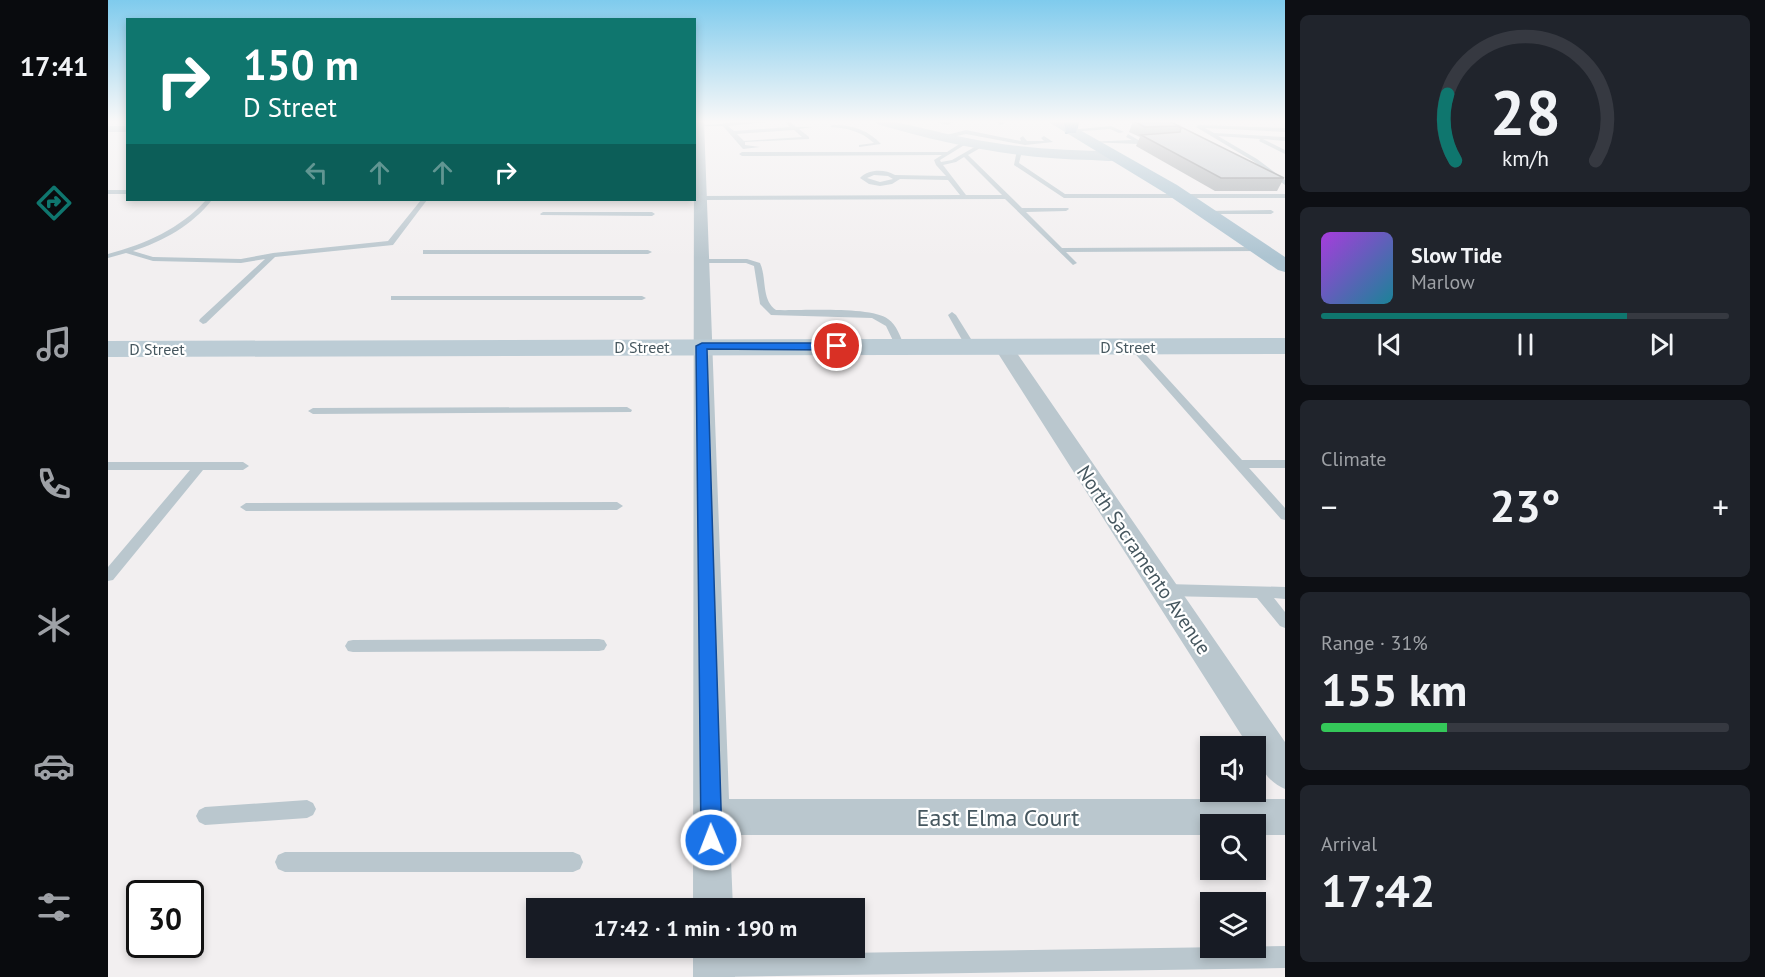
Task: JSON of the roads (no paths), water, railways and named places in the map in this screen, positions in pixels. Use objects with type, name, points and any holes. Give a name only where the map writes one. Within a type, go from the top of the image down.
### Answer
[{"type":"main road","points":[[1132,167],[1285,266]]},
{"type":"street","points":[[699,167],[713,898]]},
{"type":"street","name":"D Street","points":[[108,349],[1285,346]]},
{"type":"street","name":"North Sacramento Avenue","points":[[1003,347],[1285,772]]},
{"type":"street","name":"East Elma Court","points":[[711,817],[1285,817]]},
{"type":"lane","points":[[940,167],[964,197]]},
{"type":"lane","points":[[983,167],[1008,197],[1073,263]]},
{"type":"lane","points":[[1020,167],[1064,196],[1285,196]]},
{"type":"lane","points":[[1263,167],[1285,183]]},
{"type":"lane","points":[[1267,169],[1285,170]]},
{"type":"lane","points":[[896,177],[894,183],[884,184],[868,182],[863,176],[879,173],[896,177],[949,178]]},
{"type":"lane","points":[[884,184],[893,197]]},
{"type":"lane","points":[[108,192],[126,192]]},
{"type":"lane","points":[[700,198],[1008,197]]},
{"type":"lane","points":[[108,256],[151,242],[178,227],[209,201]]},
{"type":"lane","points":[[126,251],[153,259],[241,261],[273,255],[390,243],[423,201]]},
{"type":"lane","points":[[1021,210],[1066,209]]},
{"type":"lane","points":[[1206,213],[1271,212]]},
{"type":"lane","points":[[543,214],[652,214]]},
{"type":"lane","points":[[1060,250],[1260,249]]},
{"type":"lane","points":[[426,252],[648,252]]},
{"type":"lane","points":[[203,321],[273,255]]},
{"type":"lane","points":[[701,261],[747,261],[758,265],[763,302],[767,310],[774,313],[879,316],[890,324],[900,347]]},
{"type":"lane","points":[[394,298],[642,298]]},
{"type":"lane","points":[[952,315],[971,347]]},
{"type":"lane","points":[[1134,347],[1285,516]]},
{"type":"lane","points":[[313,411],[627,410]]},
{"type":"lane","points":[[1239,464],[1285,464]]},
{"type":"lane","points":[[108,466],[243,466]]},
{"type":"lane","points":[[108,576],[200,466]]},
{"type":"lane","points":[[246,507],[617,506]]},
{"type":"lane","points":[[1164,590],[1285,593]]},
{"type":"lane","points":[[1261,593],[1285,622]]},
{"type":"lane","points":[[353,646],[599,645]]},
{"type":"lane","points":[[205,816],[308,809]]},
{"type":"lane","points":[[285,862],[573,862]]},
{"type":"lane","points":[[714,964],[1285,957]]}]
